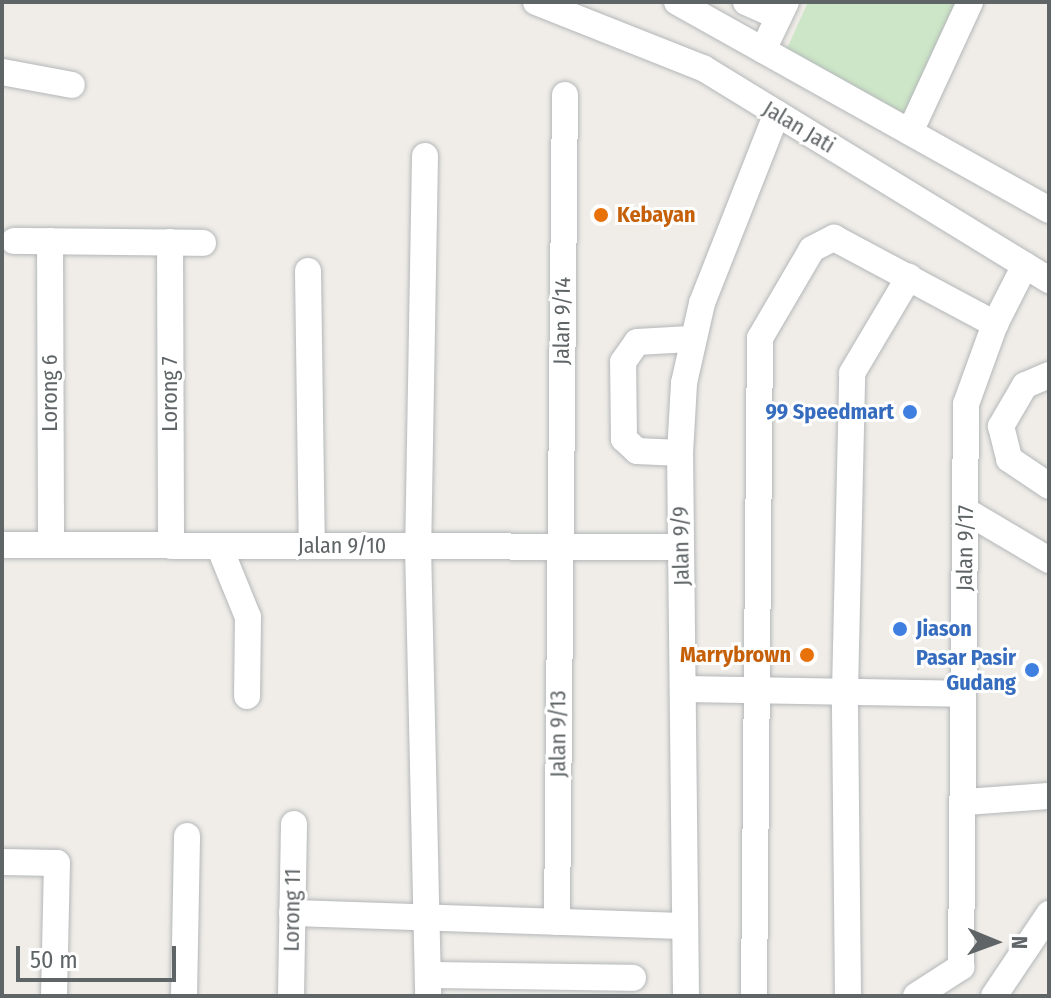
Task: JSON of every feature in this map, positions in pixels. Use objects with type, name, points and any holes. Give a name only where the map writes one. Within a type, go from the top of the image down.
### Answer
[{"type":"street","name":"Jalan Jati","points":[[536,2],[690,62],[1049,280]]},
{"type":"street","points":[[677,2],[1047,205]]},
{"type":"street","points":[[746,2],[783,10],[763,50]]},
{"type":"street","points":[[910,132],[970,2]]},
{"type":"street","points":[[2,72],[72,85]]},
{"type":"street","name":"Jalan 9/14","points":[[559,547],[565,95]]},
{"type":"street","name":"Jalan 9/9","points":[[686,996],[680,453],[690,339],[777,113]]},
{"type":"street","points":[[425,156],[418,546],[429,917],[428,986],[633,978]]},
{"type":"street","points":[[754,996],[759,342],[817,242],[834,238],[995,324]]},
{"type":"street","points":[[14,241],[203,243]]},
{"type":"street","name":"Lorong 6","points":[[50,241],[51,545]]},
{"type":"street","name":"Lorong 7","points":[[170,242],[171,546]]},
{"type":"street","name":"Jalan 9/17","points":[[961,967],[965,802],[966,404],[995,324],[1025,265]]},
{"type":"street","points":[[308,271],[312,546]]},
{"type":"street","points":[[848,996],[845,692],[852,373],[909,277]]},
{"type":"street","points":[[680,453],[637,451],[624,439],[623,362],[637,342],[690,339]]},
{"type":"street","points":[[1049,375],[1025,385],[1001,426],[1009,459],[1049,486]]},
{"type":"street","points":[[966,511],[1049,560]]},
{"type":"street","name":"Jalan 9/10","points":[[2,545],[681,547]]},
{"type":"street","points":[[219,546],[248,617],[247,696]]},
{"type":"street","name":"Jalan 9/13","points":[[557,922],[559,547]]},
{"type":"street","points":[[683,689],[963,694]]},
{"type":"street","points":[[965,802],[1049,796]]},
{"type":"street","name":"Lorong 11","points":[[291,996],[294,824]]},
{"type":"street","points":[[184,996],[187,836]]},
{"type":"street","points":[[2,862],[57,863],[54,996]]},
{"type":"street","points":[[292,913],[684,926]]},
{"type":"street","points":[[994,996],[1049,914]]},
{"type":"street","points":[[916,996],[961,967],[978,996]]},
{"type":"green space","points":[[808,2],[970,2],[910,132],[780,64]]},
{"type":"place","name":"Kebayan","points":[[601,215]]},
{"type":"place","name":"99 Speedmart","points":[[910,412]]},
{"type":"place","name":"Jiason","points":[[900,629]]},
{"type":"place","name":"Marrybrown","points":[[807,655]]},
{"type":"place","name":"Pasar Pasir Gudang","points":[[1032,670]]}]
